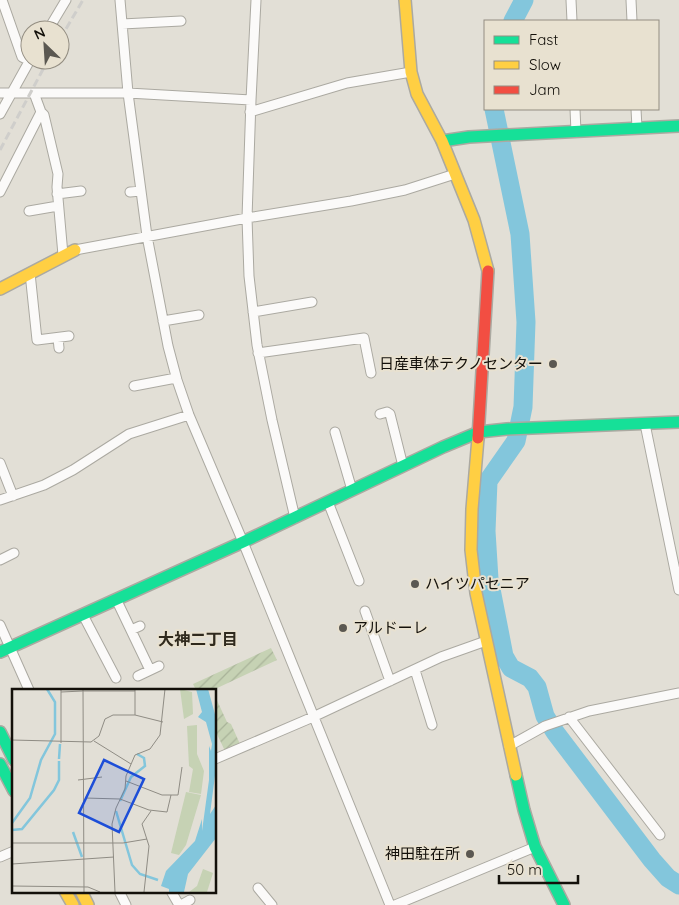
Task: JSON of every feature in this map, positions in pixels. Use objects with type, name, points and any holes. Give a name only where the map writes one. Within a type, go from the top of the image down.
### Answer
[{"type":"main road","points":[[405,0],[411,72],[418,94],[442,141],[474,220],[488,271],[479,432],[472,511],[471,550],[476,592],[524,810],[536,847],[564,905]]},
{"type":"main road","points":[[442,141],[679,126]]},
{"type":"main road","points":[[0,289],[75,250]]},
{"type":"main road","points":[[5,650],[479,432],[506,429],[679,422]]},
{"type":"main road","points":[[0,732],[12,756]]},
{"type":"main road","points":[[0,764],[12,787]]},
{"type":"main road","points":[[66,892],[73,905]]},
{"type":"main road","points":[[82,892],[88,905]]},
{"type":"street","points":[[2,0],[20,51]]},
{"type":"street","points":[[54,20],[66,0]]},
{"type":"street","points":[[120,0],[128,93],[147,236],[176,378],[189,415],[243,542],[390,905]]},
{"type":"street","points":[[256,0],[247,218],[249,276],[258,353],[295,518]]},
{"type":"street","points":[[571,0],[572,20]]},
{"type":"street","points":[[631,0],[632,20]]},
{"type":"street","points":[[122,24],[181,21]]},
{"type":"street","points":[[0,114],[25,70]]},
{"type":"street","points":[[250,112],[347,83],[411,72]]},
{"type":"street","points":[[0,93],[128,93],[251,100]]},
{"type":"street","points":[[34,93],[44,115],[58,174],[58,206],[63,255]]},
{"type":"street","points":[[575,110],[576,132]]},
{"type":"street","points":[[636,110],[636,128]]},
{"type":"street","points":[[0,192],[41,112]]},
{"type":"street","points":[[75,250],[247,218],[363,199],[405,190],[455,174]]},
{"type":"street","points":[[58,194],[82,191]]},
{"type":"street","points":[[130,192],[141,191]]},
{"type":"street","points":[[29,211],[58,206]]},
{"type":"street","points":[[30,273],[36,340],[68,336]]},
{"type":"street","points":[[253,312],[312,302]]},
{"type":"street","points":[[163,321],[199,315]]},
{"type":"street","points":[[58,338],[59,348]]},
{"type":"street","points":[[258,353],[315,350],[364,338],[374,362],[371,373]]},
{"type":"street","points":[[134,386],[176,378]]},
{"type":"street","points":[[380,414],[387,412],[394,415],[403,466]]},
{"type":"street","points":[[0,500],[44,485],[73,470],[129,434],[189,415]]},
{"type":"street","points":[[645,424],[679,590]]},
{"type":"street","points":[[335,432],[352,490]]},
{"type":"street","points":[[0,464],[13,496]]},
{"type":"street","points":[[328,502],[359,581]]},
{"type":"street","points":[[0,560],[14,553]]},
{"type":"street","points":[[116,599],[131,630],[154,668],[138,676]]},
{"type":"street","points":[[366,611],[390,681]]},
{"type":"street","points":[[83,615],[116,678]]},
{"type":"street","points":[[0,625],[5,650],[28,689]]},
{"type":"street","points":[[131,630],[140,626]]},
{"type":"street","points":[[216,759],[313,717],[441,657],[486,641]]},
{"type":"street","points":[[415,670],[432,724]]},
{"type":"street","points":[[509,746],[545,726],[589,711],[679,693]]},
{"type":"street","points":[[569,718],[660,835]]},
{"type":"street","points":[[395,905],[536,847]]},
{"type":"street","points":[[0,857],[12,851]]},
{"type":"street","points":[[258,888],[272,905]]},
{"type":"street","points":[[120,892],[126,905]]},
{"type":"street","points":[[172,892],[180,905],[190,900]]},
{"type":"green space","points":[[271,648],[277,660],[215,689],[196,689],[193,684]]},
{"type":"green space","points":[[216,698],[240,744],[225,751],[216,732]]},
{"type":"waterway","points":[[514,20],[524,0]]},
{"type":"waterway","points":[[494,110],[520,234],[526,322],[523,407],[516,441],[488,481],[486,531],[489,579],[504,656],[511,668],[530,678],[537,687],[545,716],[555,732],[652,860],[668,878],[679,885]]},
{"type":"railway","points":[[70,22],[83,0]]},
{"type":"railway","points":[[0,150],[43,70]]},
{"type":"traffic: fast","points":[[442,141],[469,137],[679,126]]},
{"type":"traffic: fast","points":[[0,652],[479,432],[507,429],[679,422]]},
{"type":"traffic: fast","points":[[0,732],[12,756]]},
{"type":"traffic: fast","points":[[0,764],[12,787]]},
{"type":"traffic: fast","points":[[516,775],[535,847],[564,905]]},
{"type":"traffic: slow","points":[[405,0],[411,72],[417,94],[442,141],[474,220],[488,271]]},
{"type":"traffic: slow","points":[[0,289],[75,250]]},
{"type":"traffic: slow","points":[[478,438],[472,509],[471,550],[476,593],[516,775]]},
{"type":"traffic: slow","points":[[66,892],[73,905]]},
{"type":"traffic: slow","points":[[82,892],[88,905]]},
{"type":"traffic: jam","points":[[478,438],[488,271]]},
{"type":"place","name":"日産車体テクノセンター","points":[[553,364]]},
{"type":"place","name":"ハイツパセニア","points":[[415,584]]},
{"type":"place","name":"アルドーレ","points":[[343,628]]},
{"type":"place","name":"神田駐在所","points":[[470,854]]},
{"type":"district","name":"大神二丁目","points":[[198,639]]}]
